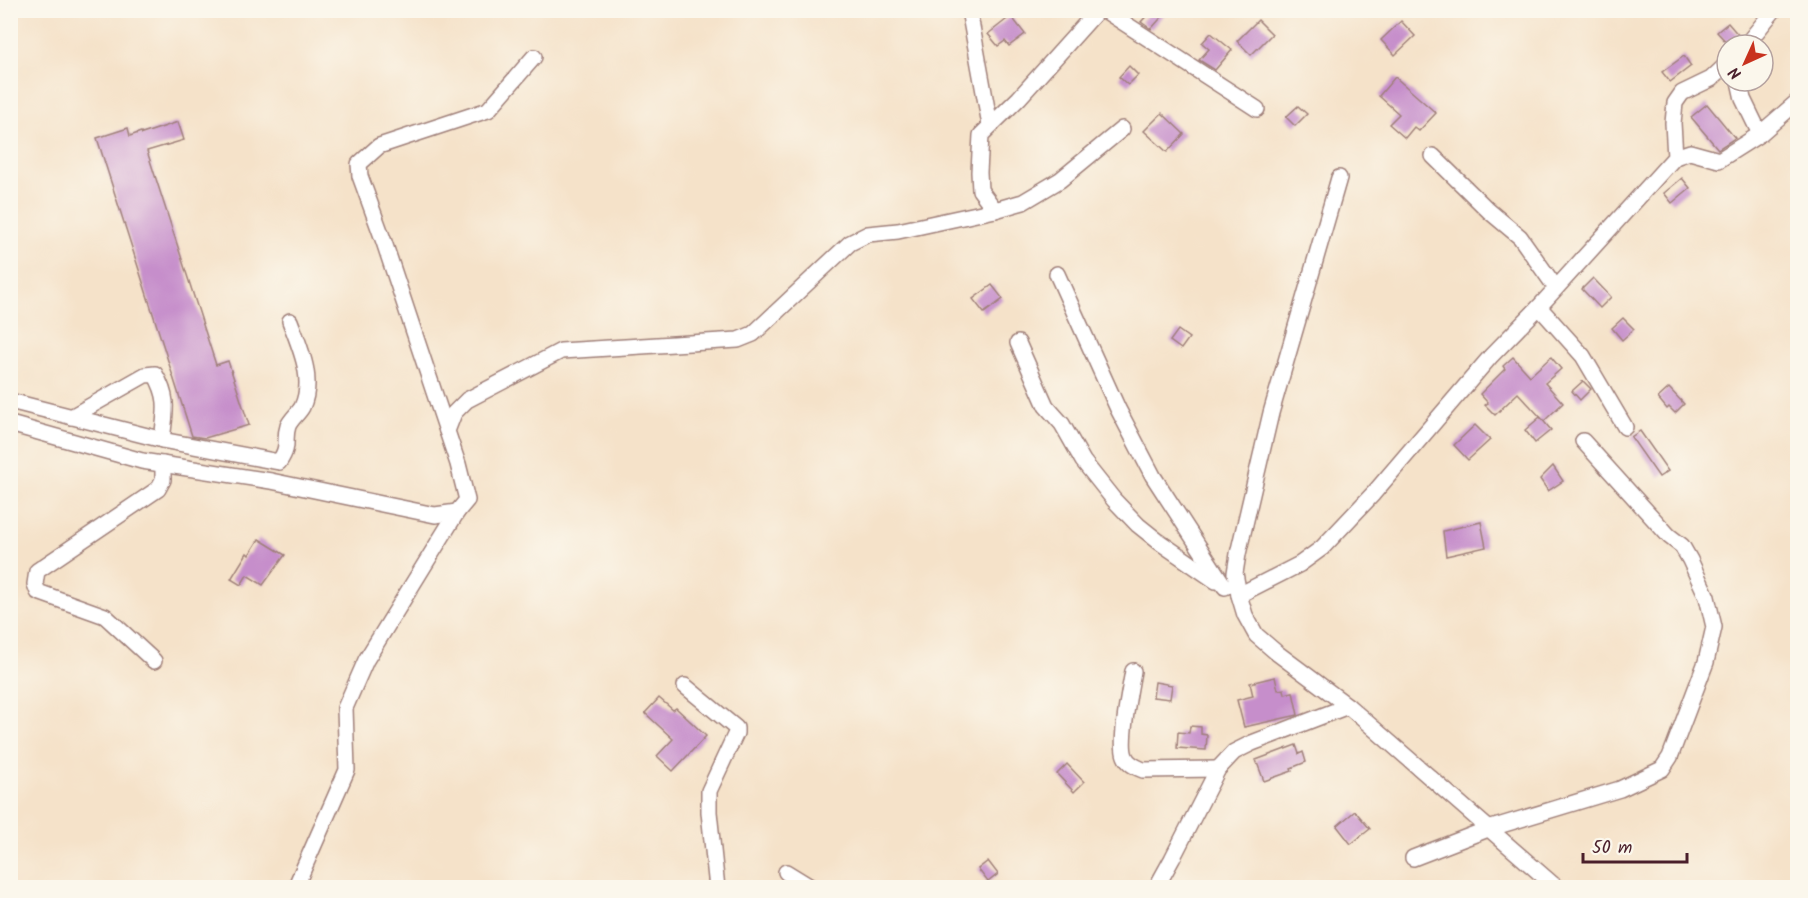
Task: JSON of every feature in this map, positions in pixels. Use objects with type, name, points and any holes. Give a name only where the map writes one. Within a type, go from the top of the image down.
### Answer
[{"type":"street","points":[[969,10],[990,125]]},
{"type":"street","points":[[995,210],[980,190],[981,135],[1019,98],[1098,10]]},
{"type":"street","points":[[1104,10],[1257,109]]},
{"type":"street","points":[[1756,33],[1774,10]]},
{"type":"street","points":[[294,888],[347,770],[345,708],[366,660],[457,512],[467,500],[458,464],[360,176],[359,164],[379,146],[488,110],[534,57]]},
{"type":"street","points":[[1675,157],[1673,123],[1675,103],[1682,93],[1715,75]]},
{"type":"street","points":[[1742,93],[1760,134]]},
{"type":"street","points":[[1239,595],[1300,564],[1322,548],[1380,486],[1491,356],[1539,307],[1675,157],[1690,152],[1719,160],[1760,134],[1797,105]]},
{"type":"street","points":[[447,431],[454,413],[467,400],[561,351],[738,340],[753,334],[850,243],[868,234],[898,231],[1023,202],[1060,180],[1122,129]]},
{"type":"street","points":[[1433,156],[1488,211],[1520,237],[1556,288]]},
{"type":"street","points":[[1339,178],[1271,413],[1238,554],[1235,573],[1239,595],[1245,615],[1256,635],[1348,706],[1551,886]]},
{"type":"street","points":[[1057,274],[1118,409],[1153,476],[1225,587]]},
{"type":"street","points":[[1539,307],[1584,357],[1625,427]]},
{"type":"street","points":[[10,401],[162,440],[279,462],[286,451],[288,427],[301,408],[308,389],[303,359],[290,321]]},
{"type":"street","points":[[1018,343],[1046,406],[1062,424],[1083,461],[1114,500],[1138,525],[1158,541],[1239,595]]},
{"type":"street","points":[[71,417],[144,375],[154,374],[164,390],[166,408],[162,440]]},
{"type":"street","points":[[10,423],[142,461],[271,481],[435,515],[457,512]]},
{"type":"street","points":[[1413,858],[1488,829],[1620,789],[1662,769],[1670,757],[1706,662],[1714,627],[1707,597],[1682,546],[1669,536],[1583,441]]},
{"type":"street","points":[[154,661],[105,616],[38,592],[36,584],[38,571],[158,489],[163,480],[164,464]]},
{"type":"street","points":[[1133,671],[1123,740],[1125,756],[1133,766],[1143,770],[1218,769]]},
{"type":"street","points":[[685,686],[736,728],[736,733],[709,791],[717,888]]},
{"type":"street","points":[[1156,888],[1218,769],[1234,752],[1348,706]]},
{"type":"street","points":[[786,872],[812,888]]},
{"type":"building","points":[[1152,10],[1168,10],[1151,29],[1141,22]]},
{"type":"building","points":[[1011,16],[1025,34],[1009,46],[1005,41],[998,46],[988,34]]},
{"type":"building","points":[[1258,20],[1272,34],[1251,55],[1237,41]]},
{"type":"building","points":[[1401,21],[1415,36],[1395,55],[1381,40]]},
{"type":"building","points":[[1728,23],[1737,33],[1718,33]]},
{"type":"building","points":[[1211,33],[1232,50],[1215,70],[1199,60],[1209,49],[1202,43]]},
{"type":"building","points":[[1684,56],[1691,66],[1670,82],[1662,72]]},
{"type":"building","points":[[1129,66],[1138,75],[1128,85],[1119,77]]},
{"type":"building","points":[[1395,77],[1436,113],[1419,131],[1414,127],[1405,138],[1389,124],[1399,114],[1379,96]]},
{"type":"building","points":[[1707,104],[1735,138],[1718,149],[1691,117]]},
{"type":"building","points":[[1298,106],[1307,114],[1295,126],[1286,117]]},
{"type":"building","points":[[1162,113],[1184,134],[1167,152],[1144,131]]},
{"type":"building","points":[[178,122],[184,140],[147,151],[216,365],[228,361],[249,425],[205,438],[192,436],[97,138],[128,128],[130,136],[141,132],[142,134]]},
{"type":"building","points":[[1682,178],[1690,188],[1672,203],[1664,193]]},
{"type":"building","points":[[1593,278],[1611,297],[1600,308],[1582,289]]},
{"type":"building","points":[[992,285],[1003,299],[984,313],[973,299]]},
{"type":"building","points":[[1623,318],[1634,329],[1622,340],[1612,328]]},
{"type":"building","points":[[1178,330],[1189,338],[1181,349],[1170,341]]},
{"type":"building","points":[[1513,357],[1530,376],[1551,357],[1561,369],[1545,383],[1563,403],[1544,421],[1518,393],[1495,415],[1485,405],[1488,403],[1480,394],[1505,369],[1503,366]]},
{"type":"building","points":[[1583,381],[1591,389],[1580,400],[1572,391]]},
{"type":"building","points":[[1669,388],[1684,404],[1675,413],[1669,407],[1667,409],[1658,398]]},
{"type":"building","points":[[1540,417],[1551,430],[1535,443],[1525,430]]},
{"type":"building","points":[[1475,425],[1490,440],[1468,460],[1454,445]]},
{"type":"building","points":[[1640,431],[1668,471],[1659,477],[1631,437]]},
{"type":"building","points":[[1553,466],[1563,481],[1548,491],[1540,479]]},
{"type":"building","points":[[1481,522],[1486,547],[1446,556],[1443,531]]},
{"type":"building","points":[[259,539],[285,555],[263,585],[247,575],[241,585],[231,579],[247,553],[249,555]]},
{"type":"building","points":[[1275,677],[1278,690],[1284,689],[1285,694],[1293,692],[1298,715],[1244,727],[1237,700],[1253,696],[1250,683]]},
{"type":"building","points":[[1155,682],[1172,685],[1170,699],[1153,697]]},
{"type":"building","points":[[659,698],[673,710],[676,708],[706,736],[673,771],[657,756],[673,739],[645,713]]},
{"type":"building","points":[[1190,726],[1201,727],[1201,734],[1207,735],[1206,750],[1177,748],[1178,732],[1189,733]]},
{"type":"building","points":[[1296,745],[1299,754],[1303,752],[1306,762],[1291,768],[1292,771],[1264,781],[1256,760]]},
{"type":"building","points":[[1067,764],[1084,782],[1074,792],[1057,774]]},
{"type":"building","points":[[1355,811],[1370,829],[1351,844],[1337,826]]},
{"type":"building","points":[[988,861],[998,874],[988,882],[978,869]]}]
